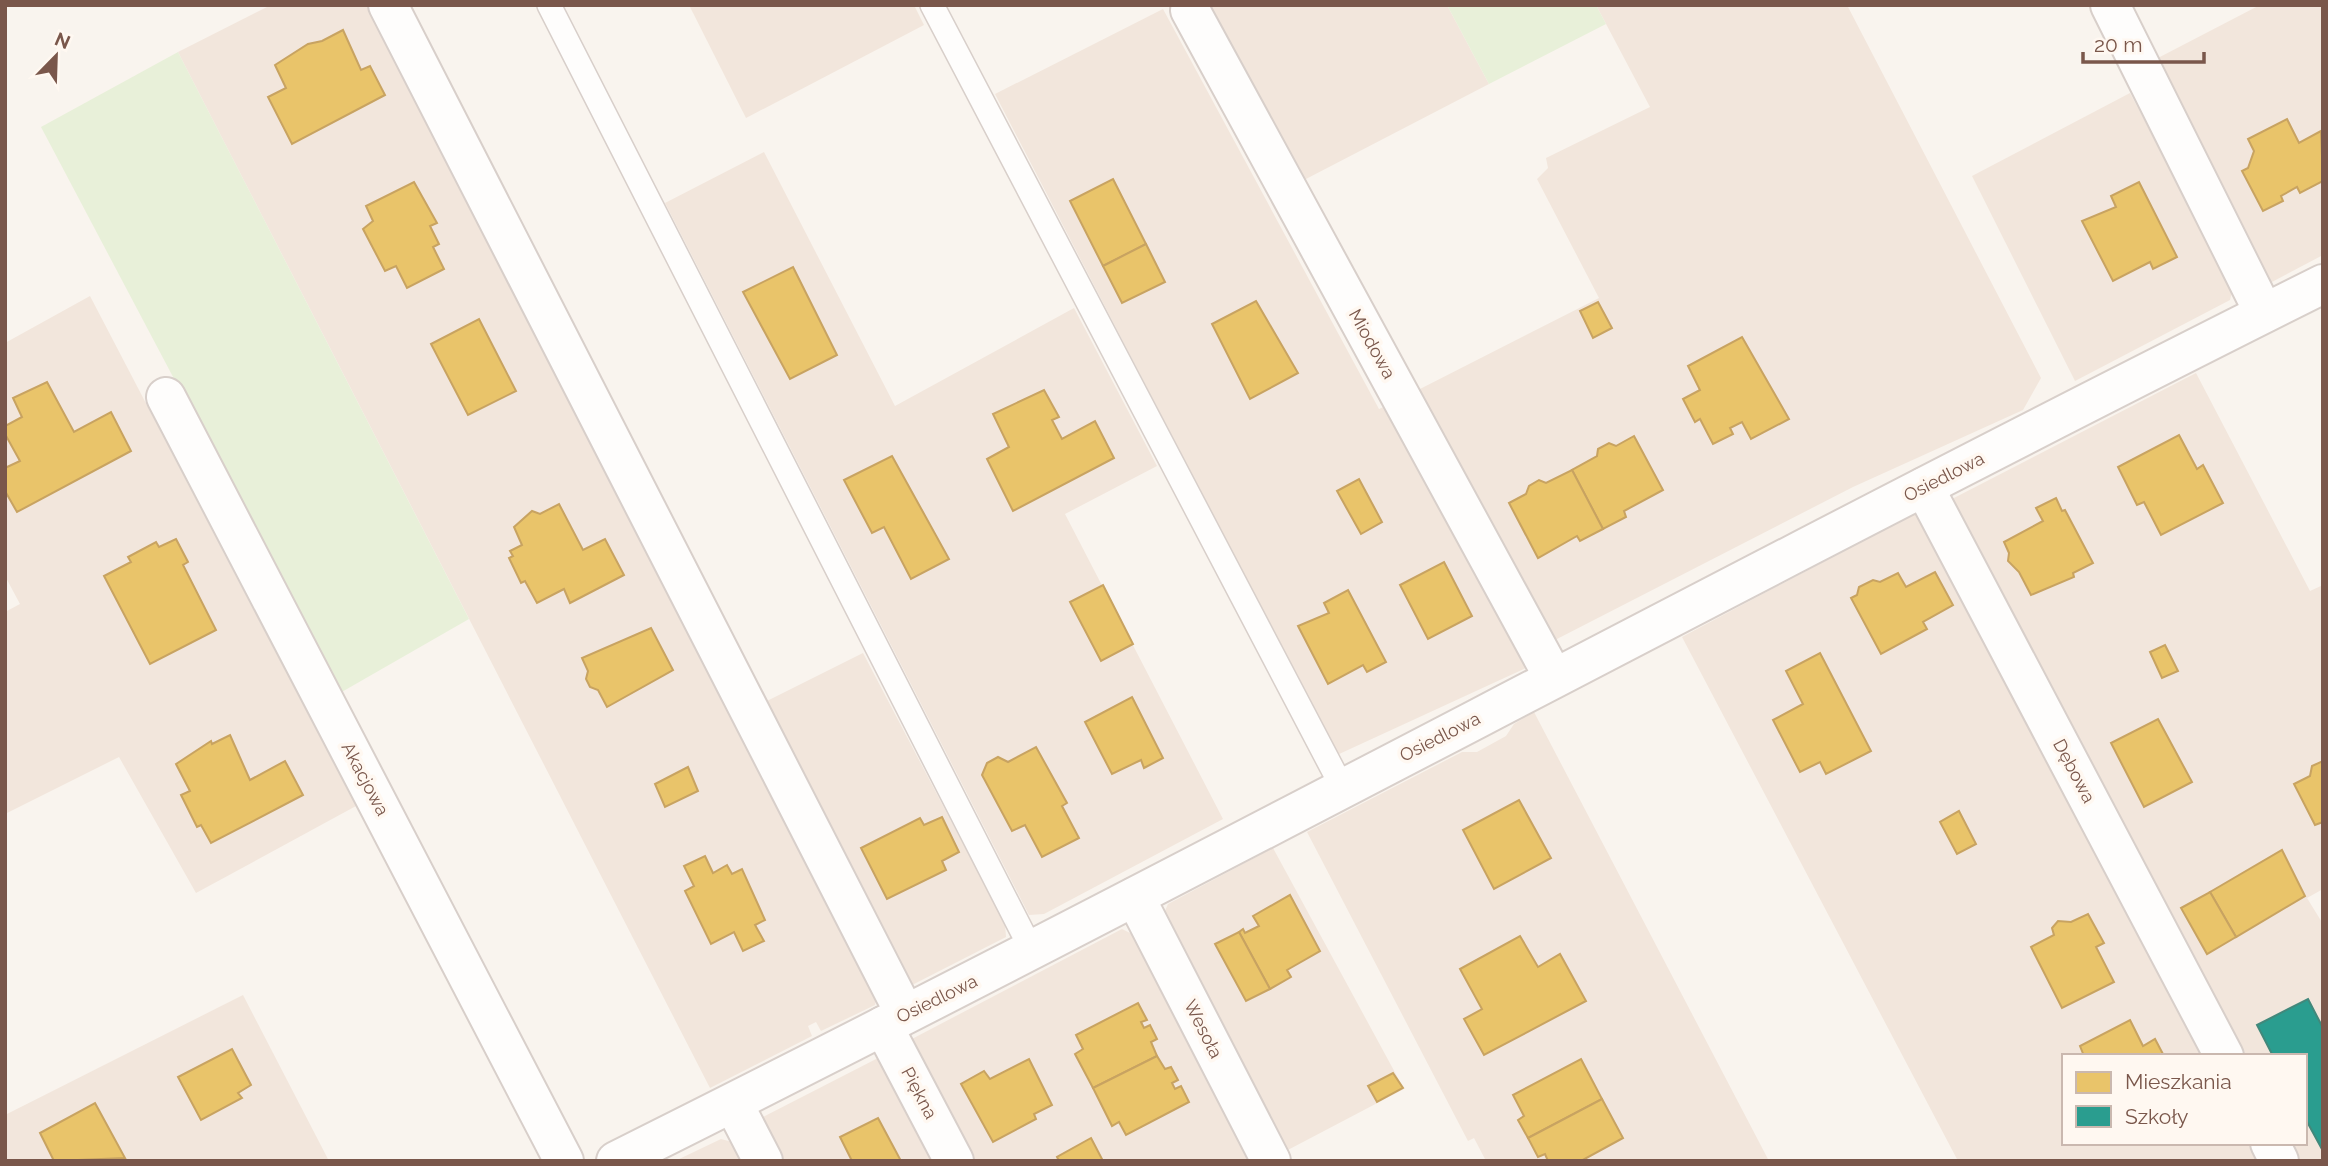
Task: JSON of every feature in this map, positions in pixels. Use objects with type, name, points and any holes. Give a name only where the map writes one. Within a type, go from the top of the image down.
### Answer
[{"type":"street","name":"Piękna","points":[[388,5],[894,1020],[954,1161]]},
{"type":"street","points":[[2110,5],[2264,313]]},
{"type":"street","name":"Miodowa","points":[[1190,10],[1553,678]]},
{"type":"street","name":"Osiedlowa","points":[[616,1161],[1032,951],[1342,787],[2323,284]]},
{"type":"street","name":"Akacjowa","points":[[166,397],[564,1161]]},
{"type":"street","name":"Dębowa","points":[[1924,487],[2223,1054]]},
{"type":"street","name":"Wesoła","points":[[1135,897],[1271,1161]]},
{"type":"street","points":[[733,1103],[763,1161]]},
{"type":"street","points":[[2271,1145],[2279,1161]]},
{"type":"lane","points":[[549,5],[1032,951]]},
{"type":"lane","points":[[932,5],[1342,787]]},
{"type":"shaded area","points":[[271,5],[373,5],[878,992],[875,1005],[821,1031],[816,1022],[808,1026],[812,1036],[710,1088],[178,52]]},
{"type":"shaded area","points":[[689,5],[914,5],[924,25],[746,118]]},
{"type":"shaded area","points":[[1209,5],[1447,5],[1489,84],[1304,180]]},
{"type":"shaded area","points":[[1596,5],[1847,5],[2041,378],[2023,410],[1853,487],[1555,640],[1418,390],[1599,298],[1537,179],[1548,168],[1546,158],[1650,107]]},
{"type":"shaded area","points":[[2260,5],[2323,5],[2323,255],[2270,283],[2156,59]]},
{"type":"shaded area","points":[[1163,9],[1379,409],[1386,406],[1528,667],[1337,755],[995,94]]},
{"type":"shaded area","points":[[2130,93],[2233,288],[2230,300],[2075,381],[1972,176]]},
{"type":"shaded area","points":[[764,152],[895,406],[1074,308],[1157,466],[1065,514],[1223,819],[1044,914],[1029,915],[665,203]]},
{"type":"shaded area","points":[[90,296],[356,806],[196,893],[119,757],[5,814],[5,612],[20,604],[5,576],[5,343]]},
{"type":"shaded area","points":[[2196,373],[2310,591],[2323,585],[2323,889],[2307,898],[2323,924],[2323,1161],[2293,1161],[2285,1145],[2307,1145],[2307,1054],[2236,1054],[1952,499]]},
{"type":"shaded area","points":[[1915,513],[2204,1054],[2062,1054],[2062,1145],[2251,1145],[2260,1161],[1958,1161],[1682,637]]},
{"type":"shaded area","points":[[863,653],[1005,924],[1006,937],[912,985],[906,979],[763,703]]},
{"type":"shaded area","points":[[1534,712],[1769,1161],[1486,1161],[1474,1138],[1468,1141],[1307,832],[1462,752],[1477,752],[1506,736],[1514,724]]},
{"type":"shaded area","points":[[1273,848],[1404,1089],[1284,1152],[1161,920],[1168,904]]},
{"type":"shaded area","points":[[1122,929],[1132,934],[1253,1161],[973,1161],[910,1040]]},
{"type":"shaded area","points":[[243,995],[329,1161],[5,1161],[5,1115]]},
{"type":"shaded area","points":[[880,1057],[933,1161],[783,1161],[761,1118]]},
{"type":"shaded area","points":[[721,1139],[732,1142],[742,1161],[675,1161]]},
{"type":"green space","points":[[1447,5],[1596,5],[1606,24],[1489,84]]},
{"type":"green space","points":[[178,52],[469,619],[340,693],[41,127]]},
{"type":"building: Mieszkania","points":[[343,30],[361,70],[370,66],[385,95],[292,144],[268,97],[286,88],[275,65],[308,44],[322,41]]},
{"type":"building: Mieszkania","points":[[2287,119],[2299,143],[2321,131],[2323,181],[2300,193],[2297,187],[2281,196],[2283,201],[2263,211],[2242,171],[2248,168],[2254,151],[2248,139]]},
{"type":"building: Mieszkania","points":[[1113,179],[1146,244],[1103,266],[1070,201]]},
{"type":"building: Mieszkania","points":[[414,182],[437,223],[430,226],[439,244],[433,247],[444,269],[407,288],[396,266],[385,271],[363,229],[373,221],[366,206]]},
{"type":"building: Mieszkania","points":[[2139,182],[2177,257],[2153,269],[2150,262],[2113,281],[2082,221],[2116,207],[2111,196]]},
{"type":"building: Mieszkania","points":[[1146,244],[1165,282],[1122,303],[1103,266]]},
{"type":"building: Mieszkania","points":[[793,267],[837,355],[790,379],[743,292]]},
{"type":"building: Mieszkania","points":[[1256,301],[1298,373],[1250,399],[1212,324]]},
{"type":"building: Mieszkania","points":[[1598,302],[1612,328],[1593,338],[1580,311]]},
{"type":"building: Mieszkania","points":[[479,319],[516,391],[468,415],[431,344]]},
{"type":"building: Mieszkania","points":[[1742,337],[1789,419],[1751,439],[1742,422],[1730,428],[1733,434],[1713,444],[1700,419],[1695,422],[1683,399],[1700,390],[1688,366]]},
{"type":"building: Mieszkania","points":[[47,382],[74,432],[111,412],[131,451],[17,512],[5,491],[5,468],[20,461],[5,434],[5,426],[22,417],[13,398]]},
{"type":"building: Mieszkania","points":[[1044,390],[1059,417],[1052,420],[1062,439],[1095,421],[1114,458],[1013,511],[987,459],[1009,447],[993,414]]},
{"type":"building: Mieszkania","points":[[2179,435],[2197,469],[2203,465],[2223,503],[2161,535],[2144,502],[2137,505],[2118,467]]},
{"type":"building: Mieszkania","points":[[1634,436],[1663,490],[1624,511],[1626,517],[1603,529],[1572,470],[1597,456],[1598,449],[1609,443],[1616,446]]},
{"type":"building: Mieszkania","points":[[892,456],[949,559],[911,579],[884,527],[872,533],[844,480]]},
{"type":"building: Mieszkania","points":[[1572,470],[1603,529],[1580,541],[1577,536],[1538,558],[1509,503],[1526,494],[1529,486],[1539,480],[1546,483]]},
{"type":"building: Mieszkania","points":[[1359,479],[1382,522],[1361,534],[1337,491]]},
{"type":"building: Mieszkania","points":[[2056,498],[2093,563],[2073,573],[2074,577],[2031,595],[2019,572],[2008,561],[2009,553],[2004,542],[2043,521],[2036,508]]},
{"type":"building: Mieszkania","points":[[559,504],[583,550],[605,539],[624,575],[570,603],[564,589],[537,603],[525,581],[521,583],[509,558],[513,556],[510,551],[522,545],[514,527],[532,511],[540,514]]},
{"type":"building: Mieszkania","points":[[176,539],[188,562],[183,565],[216,630],[150,664],[104,576],[131,562],[128,557],[156,542],[159,547]]},
{"type":"building: Mieszkania","points":[[1444,562],[1472,616],[1428,639],[1400,585]]},
{"type":"building: Mieszkania","points":[[1935,572],[1953,605],[1923,622],[1927,629],[1881,654],[1851,598],[1857,595],[1859,587],[1873,580],[1880,582],[1898,573],[1906,587]]},
{"type":"building: Mieszkania","points":[[1103,585],[1133,644],[1101,661],[1070,602]]},
{"type":"building: Mieszkania","points":[[1348,590],[1386,662],[1367,672],[1363,665],[1328,684],[1298,626],[1329,613],[1324,603]]},
{"type":"building: Mieszkania","points":[[651,628],[673,670],[607,707],[598,690],[590,687],[586,679],[588,671],[582,658]]},
{"type":"building: Mieszkania","points":[[2165,645],[2178,671],[2162,678],[2150,652]]},
{"type":"building: Mieszkania","points":[[1820,653],[1871,751],[1826,774],[1820,762],[1800,772],[1773,720],[1803,704],[1786,671]]},
{"type":"building: Mieszkania","points":[[1132,697],[1163,758],[1144,768],[1141,760],[1112,774],[1085,722]]},
{"type":"building: Mieszkania","points":[[2158,719],[2192,782],[2144,807],[2111,743]]},
{"type":"building: Mieszkania","points":[[230,735],[250,780],[285,761],[303,795],[211,843],[201,825],[197,827],[181,795],[190,791],[176,764],[211,741],[212,744]]},
{"type":"building: Mieszkania","points":[[1036,747],[1067,803],[1062,806],[1079,838],[1042,857],[1025,825],[1012,831],[982,775],[987,763],[998,757],[1008,762]]},
{"type":"building: Mieszkania","points":[[2323,761],[2323,822],[2315,825],[2294,784],[2310,776],[2312,766]]},
{"type":"building: Mieszkania","points":[[688,767],[698,791],[665,807],[655,784]]},
{"type":"building: Mieszkania","points":[[1519,800],[1551,858],[1494,889],[1463,830]]},
{"type":"building: Mieszkania","points":[[1959,811],[1976,844],[1957,854],[1940,822]]},
{"type":"building: Mieszkania","points":[[942,817],[959,852],[942,861],[946,870],[887,899],[861,848],[920,818],[924,825]]},
{"type":"building: Mieszkania","points":[[2282,850],[2305,896],[2236,937],[2210,892]]},
{"type":"building: Mieszkania","points":[[705,856],[713,873],[727,865],[732,874],[742,869],[765,920],[755,925],[764,941],[743,951],[734,932],[711,944],[685,891],[694,886],[684,866]]},
{"type":"building: Mieszkania","points":[[2210,892],[2236,937],[2207,954],[2181,908]]},
{"type":"building: Mieszkania","points":[[1290,895],[1320,951],[1287,970],[1291,977],[1270,989],[1239,932],[1243,929],[1245,933],[1259,926],[1253,916]]},
{"type":"building: Mieszkania","points":[[2088,914],[2104,943],[2096,947],[2114,982],[2062,1008],[2031,947],[2054,935],[2052,928],[2058,921],[2071,922]]},
{"type":"building: Mieszkania","points":[[1239,932],[1270,989],[1246,1001],[1215,944]]},
{"type":"building: Mieszkania","points":[[1520,936],[1538,967],[1560,954],[1586,1001],[1484,1055],[1464,1019],[1482,1009],[1460,969]]},
{"type":"building: Mieszkania","points":[[1138,1003],[1147,1020],[1141,1022],[1144,1028],[1150,1025],[1157,1039],[1151,1042],[1157,1056],[1093,1088],[1075,1054],[1083,1049],[1076,1035]]},
{"type":"building: Mieszkania","points":[[2130,1020],[2143,1046],[2155,1039],[2163,1054],[2083,1054],[2080,1046]]},
{"type":"building: Mieszkania","points":[[232,1049],[251,1085],[238,1093],[242,1098],[201,1120],[178,1077]]},
{"type":"building: Mieszkania","points":[[1157,1056],[1165,1069],[1171,1067],[1178,1080],[1172,1083],[1175,1089],[1181,1086],[1189,1102],[1126,1135],[1119,1122],[1112,1126],[1093,1088]]},
{"type":"building: Mieszkania","points":[[1029,1059],[1052,1105],[1034,1114],[1036,1119],[993,1142],[961,1084],[984,1071],[990,1079]]},
{"type":"building: Mieszkania","points":[[1581,1059],[1602,1099],[1528,1138],[1518,1120],[1524,1116],[1513,1095]]},
{"type":"building: Mieszkania","points":[[1393,1073],[1403,1088],[1377,1102],[1368,1086]]},
{"type":"building: Mieszkania","points":[[1602,1099],[1623,1138],[1581,1161],[1548,1161],[1545,1154],[1538,1157],[1528,1138]]},
{"type":"building: Mieszkania","points":[[95,1103],[125,1158],[54,1161],[40,1133]]},
{"type":"building: Mieszkania","points":[[878,1118],[901,1161],[852,1161],[840,1137]]},
{"type":"building: Mieszkania","points":[[1091,1138],[1103,1161],[1059,1161],[1057,1157]]},
{"type":"building: Szkoły","points":[[2308,999],[2323,1028],[2323,1151],[2307,1122],[2307,1054],[2272,1054],[2257,1025]]}]
